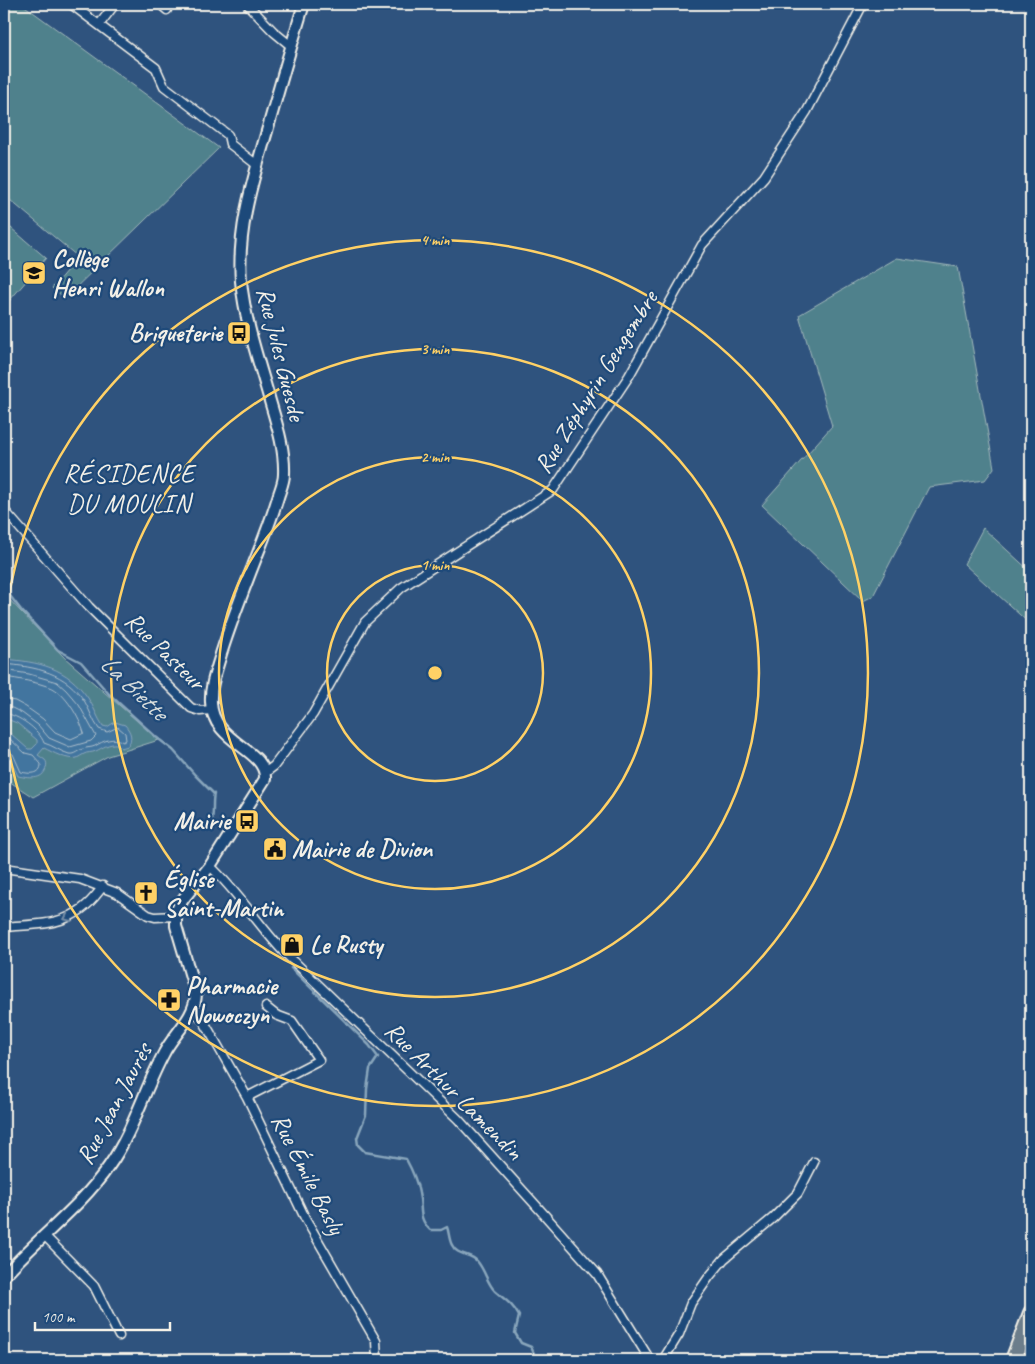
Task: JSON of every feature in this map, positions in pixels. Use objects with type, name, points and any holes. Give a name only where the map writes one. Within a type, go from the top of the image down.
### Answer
[{"type":"highway","points":[[1012,1360],[1031,1313]]},
{"type":"highway","points":[[1022,1360],[1031,1337]]},
{"type":"main road","name":"Rue Jules Guesde","points":[[211,710],[210,700],[213,682],[226,638],[272,519],[284,476],[279,433],[248,321],[241,280],[242,232],[257,165],[304,4]]},
{"type":"main road","name":"Rue Pasteur","points":[[211,710],[219,727],[226,735],[256,758],[266,772]]},
{"type":"main road","points":[[192,1010],[196,1002],[196,994],[175,916],[176,911],[210,866],[265,779],[266,772]]},
{"type":"main road","name":"Rue Jean Jaurès","points":[[4,1276],[94,1186],[110,1165],[125,1139],[165,1051],[192,1010]]},
{"type":"street","points":[[71,4],[156,68],[164,86],[228,135],[230,144],[257,165]]},
{"type":"street","points":[[99,25],[115,4]]},
{"type":"street","points":[[160,4],[168,10]]},
{"type":"street","points":[[247,4],[274,32],[291,46]]},
{"type":"street","name":"Rue Zéphyrin Gengembre","points":[[266,772],[274,766],[313,714],[365,622],[401,588],[553,490],[629,376],[702,245],[764,177],[807,111],[863,4]]},
{"type":"street","name":"Rue Pasteur","points":[[4,510],[89,607],[185,701],[196,710],[211,710]]},
{"type":"street","name":"Rue Arthur Lamendin","points":[[210,866],[225,880],[256,921],[282,950],[458,1119],[540,1209],[597,1274],[650,1360]]},
{"type":"street","points":[[4,868],[80,879],[103,886],[122,896],[148,915],[155,917],[175,916]]},
{"type":"street","points":[[4,926],[56,922],[66,919],[74,915],[94,898],[103,886]]},
{"type":"street","points":[[247,1097],[319,1060],[292,1021],[276,1015],[266,1007]]},
{"type":"street","name":"Rue Émile Basly","points":[[192,1010],[203,1020],[247,1097],[305,1218],[376,1341],[377,1360]]},
{"type":"street","points":[[663,1360],[679,1334],[691,1303],[709,1277],[724,1259],[773,1218],[798,1193],[814,1162]]},
{"type":"street","points":[[44,1235],[94,1286],[118,1336]]},
{"type":"green space","points":[[7,4],[22,4],[219,148],[65,298],[52,288],[78,257],[4,195],[4,8]]},
{"type":"green space","points":[[4,222],[46,258],[4,307]]},
{"type":"green space","points":[[897,258],[958,267],[994,468],[985,480],[929,487],[873,596],[863,601],[762,505],[832,426],[799,315]]},
{"type":"green space","points":[[983,528],[1031,572],[1031,625],[964,564]]},
{"type":"green space","points":[[4,594],[64,657],[159,740],[108,756],[33,797],[4,778]]},
{"type":"water","points":[[4,659],[40,664],[71,679],[88,698],[103,726],[107,727],[115,722],[125,725],[131,735],[128,746],[121,748],[117,744],[111,744],[73,759],[60,756],[44,748],[38,755],[46,763],[46,768],[42,775],[35,778],[18,776],[9,757],[4,755],[4,732],[10,733],[28,749],[32,749],[37,744],[37,740],[17,723],[4,718]]},
{"type":"waterway","name":"La Biette","points":[[4,588],[21,610],[58,650],[81,662],[109,694],[173,750],[214,794],[212,819],[214,823]]},
{"type":"waterway","name":"La Biette","points":[[291,968],[369,1045],[378,1057],[370,1069],[366,1115],[357,1138],[358,1145],[365,1152],[406,1159],[417,1184],[423,1221],[430,1230],[441,1230],[447,1227],[454,1249],[477,1261],[492,1288],[517,1312],[519,1316],[515,1333],[521,1343],[531,1347],[537,1360]]},
{"type":"place","name":"Collège Henri Wallon","points":[[34,273]]},
{"type":"place","name":"Briqueterie","points":[[239,333]]},
{"type":"place","name":"Mairie","points":[[247,821]]},
{"type":"place","name":"Mairie de Divion","points":[[275,849]]},
{"type":"place","name":"Église Saint-Martin","points":[[146,893]]},
{"type":"place","name":"Le Rusty","points":[[292,945]]},
{"type":"place","name":"Pharmacie Nowoczyn","points":[[169,1000]]},
{"type":"district","name":"RÉSIDENCE DU MOULIN","points":[[129,488]]}]
